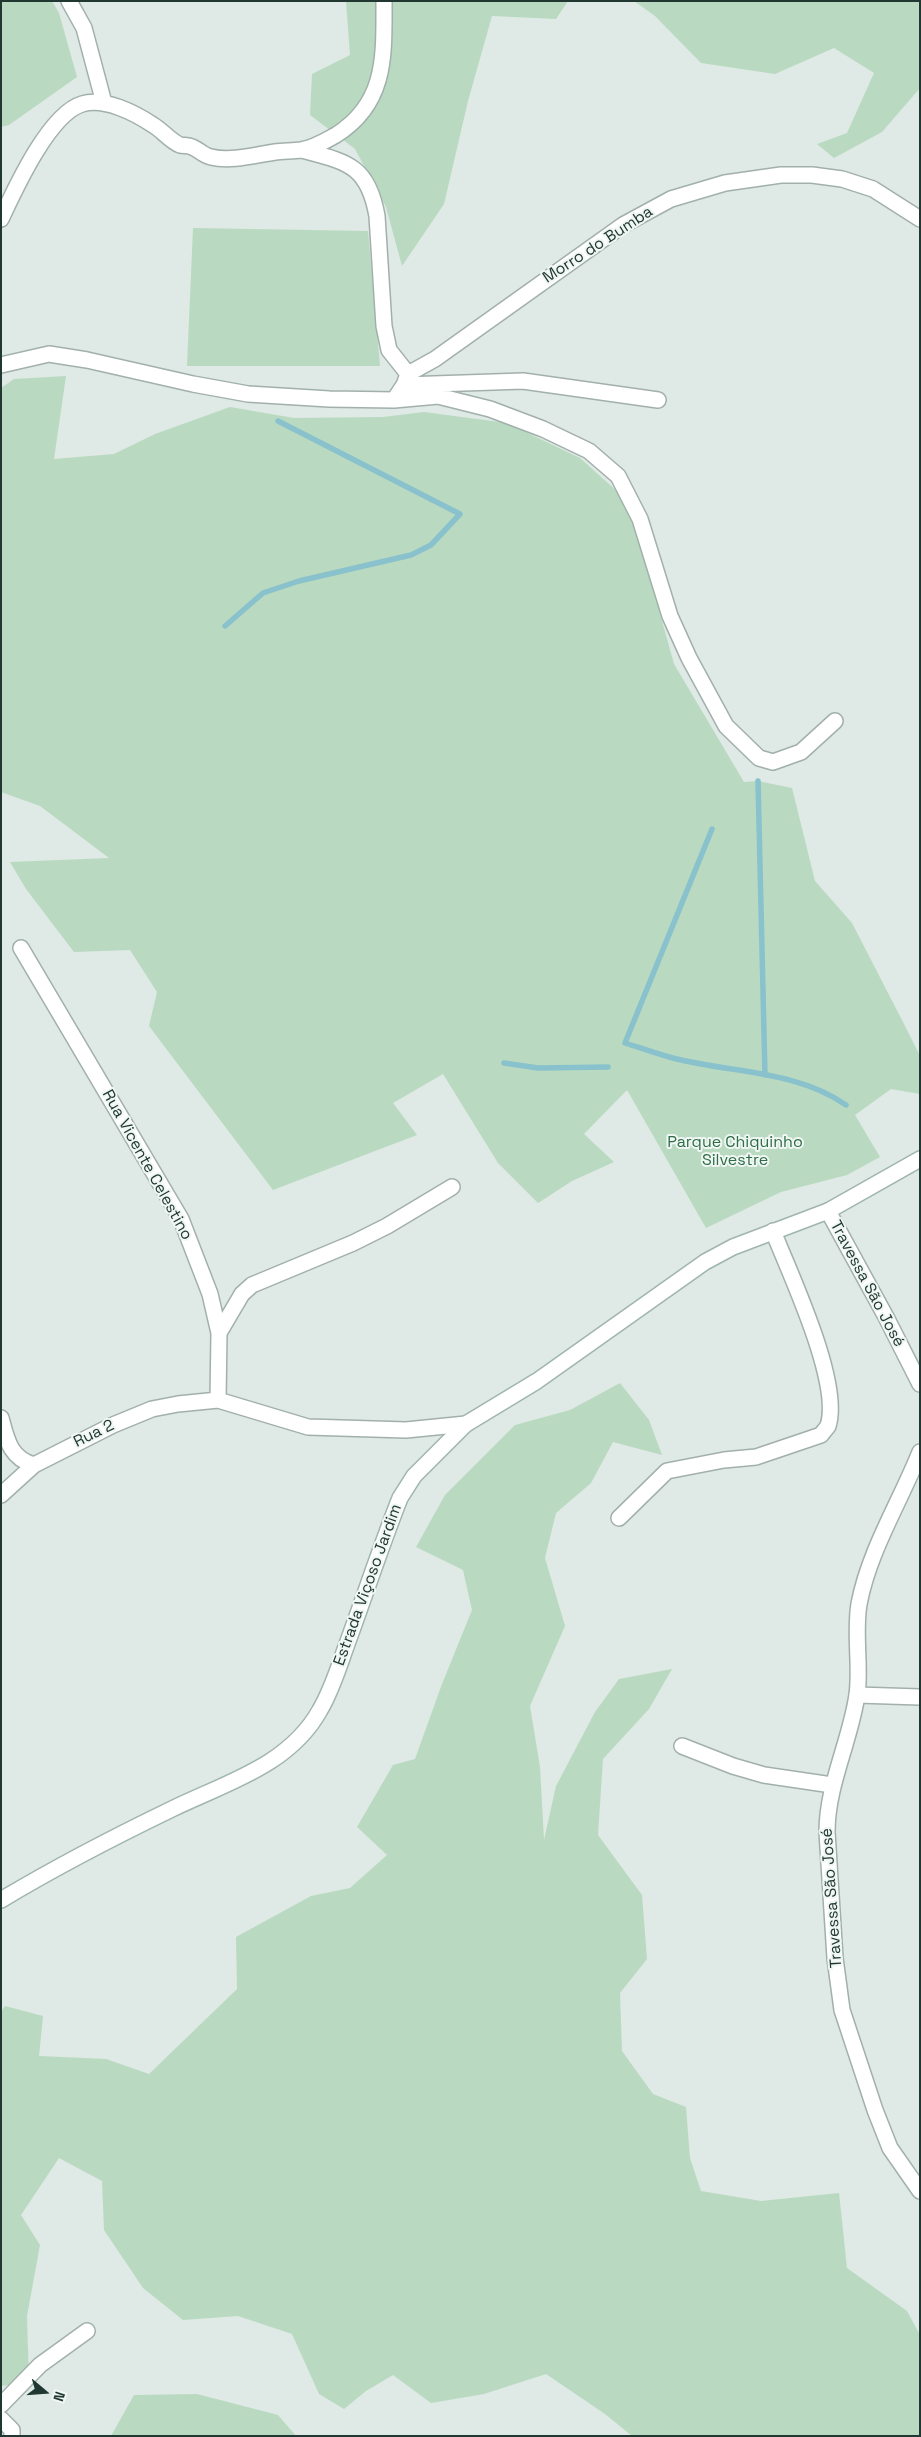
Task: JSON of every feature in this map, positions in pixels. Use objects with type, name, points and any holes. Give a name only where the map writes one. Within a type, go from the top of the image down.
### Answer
[{"type":"street","points":[[69,1],[84,28],[104,103]]},
{"type":"street","points":[[1,219],[19,181],[57,124],[69,111],[83,104],[104,103],[154,125],[180,145],[191,146],[210,157],[226,159],[302,150],[324,142],[347,128],[368,107],[377,88],[380,71],[384,1]]},
{"type":"street","points":[[302,150],[346,162],[364,179],[374,201],[377,216],[384,326],[389,350],[406,379],[523,381],[658,400]]},
{"type":"street","name":"Morro do Bumba","points":[[394,400],[406,379],[623,225],[680,196],[724,183],[781,175],[812,174],[842,179],[873,188],[920,219]]},
{"type":"street","points":[[1,365],[49,354],[87,360],[193,384],[248,394],[329,399],[394,400],[438,396],[490,409],[543,429],[589,451],[618,476],[640,519],[670,616],[689,658],[726,726],[759,758],[773,762],[786,759],[801,752],[836,721]]},
{"type":"street","name":"Rua Vicente Celestino","points":[[20,948],[181,1219],[210,1294],[219,1333],[218,1400]]},
{"type":"street","name":"Estrada Viçoso Jardim","points":[[1,1900],[35,1880],[172,1809],[255,1772],[275,1759],[305,1732],[320,1710],[337,1671],[400,1498],[414,1476],[466,1424],[537,1381],[705,1262],[733,1247],[828,1211],[920,1159]]},
{"type":"street","points":[[219,1333],[242,1294],[252,1285],[353,1243],[387,1226],[452,1187]]},
{"type":"street","name":"Travessa São José","points":[[828,1211],[920,1384]]},
{"type":"street","points":[[619,1518],[667,1471],[724,1460],[756,1457],[821,1435],[828,1426],[830,1404],[822,1364],[809,1321],[773,1231]]},
{"type":"street","points":[[218,1400],[308,1428],[406,1430],[466,1424]]},
{"type":"street","name":"Rua 2","points":[[1,1495],[34,1465],[113,1425],[152,1409],[218,1400]]},
{"type":"street","points":[[1,1418],[10,1449],[17,1458],[34,1465]]},
{"type":"street","name":"Travessa São José","points":[[920,1452],[887,1526],[859,1605],[857,1695],[832,1785],[827,1812],[828,1872],[835,1958],[842,2010],[875,2110],[890,2148],[920,2190]]},
{"type":"street","points":[[857,1695],[920,1697]]},
{"type":"street","points":[[682,1746],[733,1766],[764,1775],[832,1785]]},
{"type":"street","points":[[1,2405],[40,2365],[87,2331]]},
{"type":"street","points":[[1,2419],[12,2430],[12,2436]]},
{"type":"green space","points":[[1,1],[52,1],[59,13],[77,77],[9,125],[1,127]]},
{"type":"green space","points":[[346,1],[568,1],[556,19],[492,16],[468,101],[444,204],[402,266],[386,207],[355,149],[310,115],[312,74],[350,55]]},
{"type":"green space","points":[[634,1],[920,1],[920,88],[882,132],[834,158],[817,144],[847,133],[874,73],[834,48],[775,74],[701,63],[655,16]]},
{"type":"green space","points":[[193,228],[368,231],[380,366],[187,366]]},
{"type":"green space","name":"Parque Chiquinho Silvestre","points":[[66,376],[54,459],[114,454],[155,434],[230,407],[294,418],[383,417],[424,412],[507,423],[580,458],[629,502],[674,664],[744,782],[758,781],[792,788],[815,881],[852,923],[920,1056],[920,1094],[891,1089],[855,1115],[880,1157],[847,1175],[781,1192],[706,1228],[627,1090],[584,1134],[614,1162],[572,1181],[538,1203],[498,1163],[443,1074],[393,1103],[417,1135],[273,1190],[149,1026],[157,992],[130,950],[74,952],[26,889],[10,862],[109,858],[40,806],[1,792],[1,388],[14,379]]},
{"type":"green space","points":[[620,1383],[649,1420],[662,1455],[613,1442],[591,1483],[556,1513],[545,1558],[565,1626],[530,1706],[540,1767],[544,1840],[556,1786],[595,1712],[619,1679],[672,1669],[649,1709],[603,1759],[598,1835],[642,1895],[647,1959],[620,1993],[622,2051],[653,2094],[686,2107],[690,2158],[701,2191],[761,2201],[839,2193],[847,2268],[907,2311],[920,2335],[920,2436],[632,2436],[605,2414],[546,2374],[484,2394],[431,2403],[393,2375],[366,2391],[344,2409],[319,2394],[292,2334],[238,2316],[183,2320],[143,2288],[104,2230],[102,2181],[59,2158],[21,2215],[40,2245],[27,2316],[29,2383],[1,2386],[1,2012],[5,2006],[43,2016],[39,2056],[106,2059],[149,2074],[237,1989],[236,1937],[311,1896],[350,1888],[387,1855],[357,1827],[393,1765],[415,1759],[442,1684],[472,1610],[463,1570],[416,1547],[445,1495],[515,1425],[570,1410]]},
{"type":"green space","points":[[197,2394],[278,2415],[296,2436],[111,2436],[134,2395]]},
{"type":"waterway","points":[[225,626],[263,593],[299,581],[411,555],[431,545],[460,514],[278,421]]},
{"type":"waterway","points":[[758,781],[765,1075]]},
{"type":"waterway","points":[[712,829],[625,1043],[695,1063],[762,1074],[806,1085],[846,1105]]},
{"type":"waterway","points":[[504,1063],[538,1068],[608,1067]]}]
